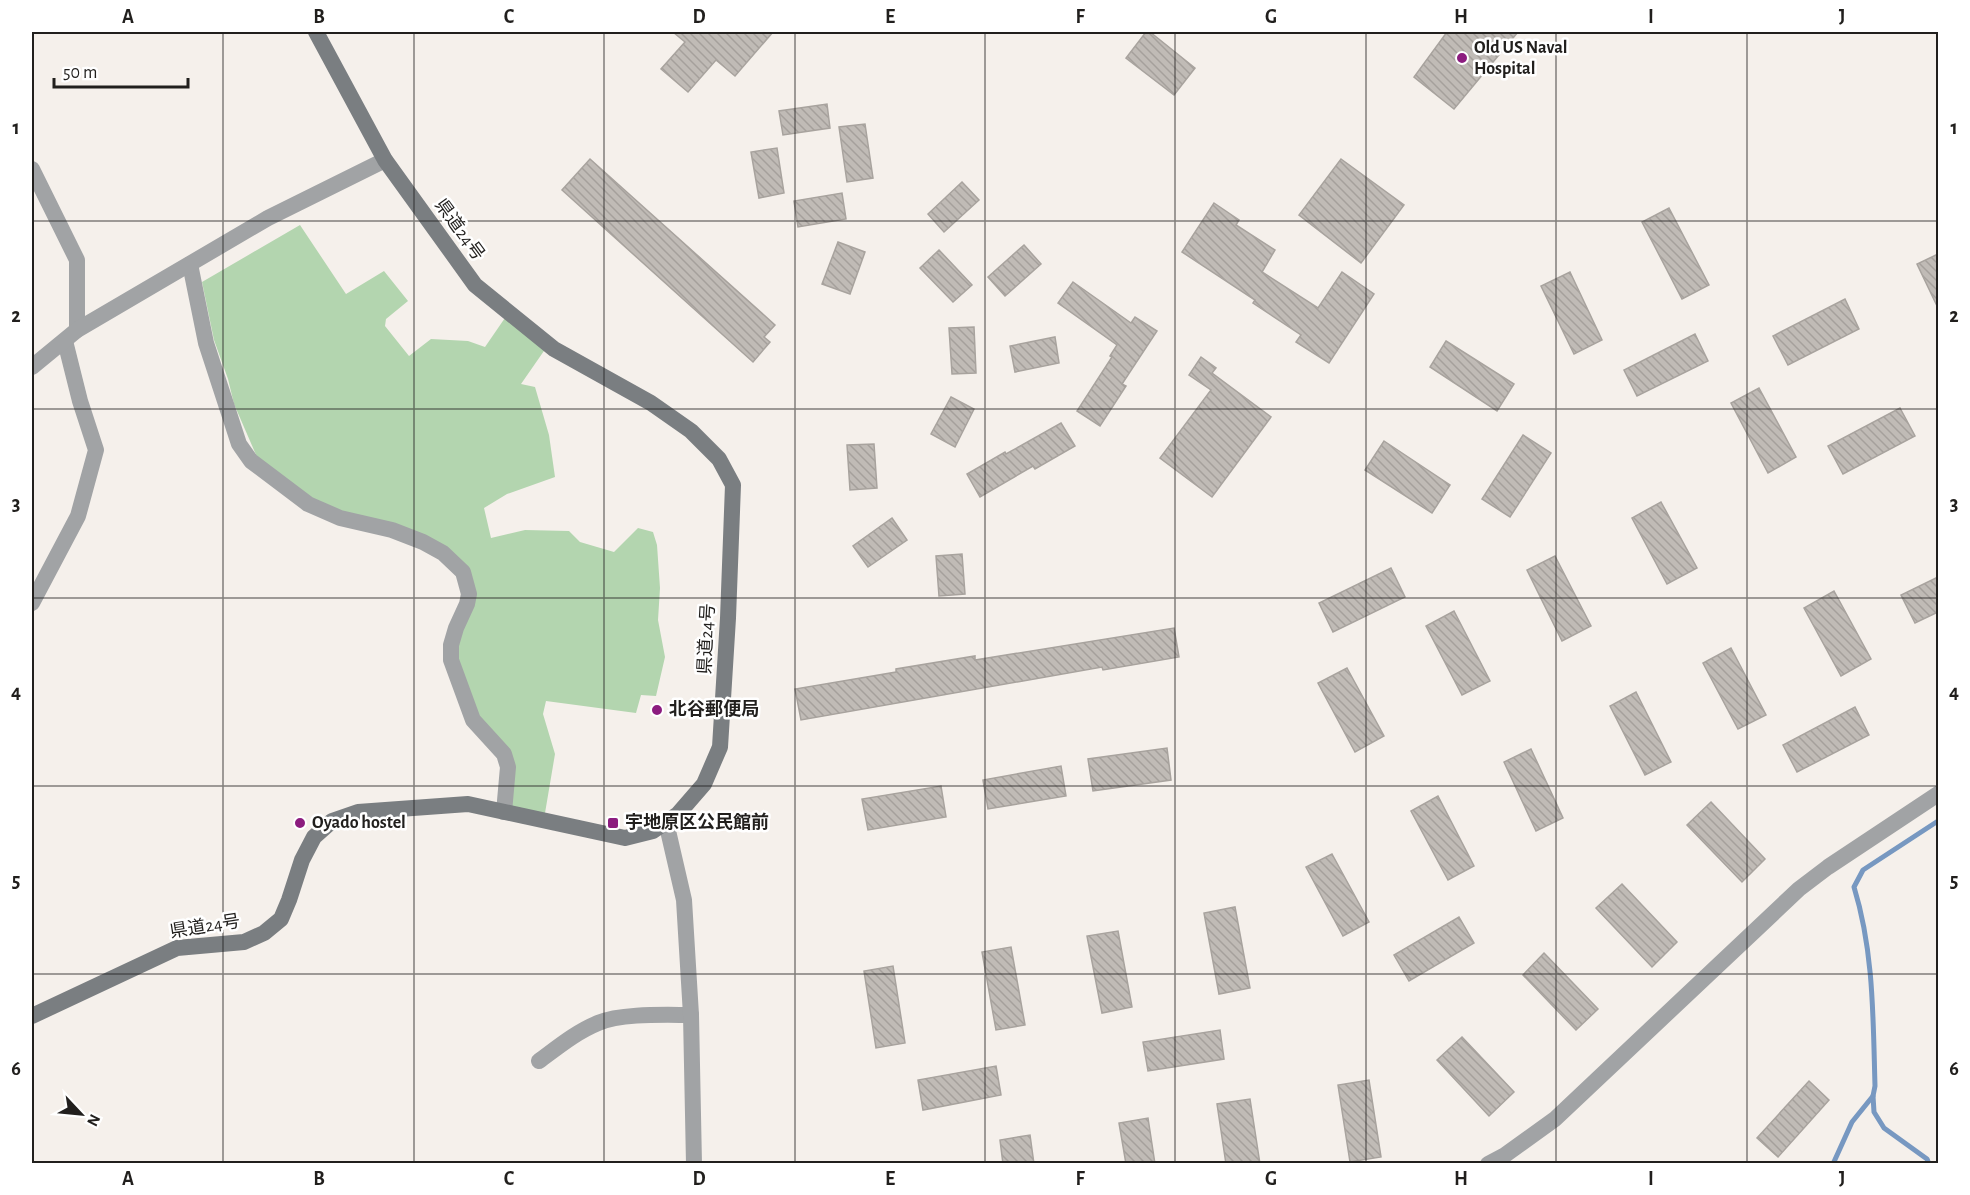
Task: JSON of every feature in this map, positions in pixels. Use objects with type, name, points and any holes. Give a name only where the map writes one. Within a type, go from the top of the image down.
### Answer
[{"type":"main road","name":"県道24号","points":[[32,1016],[177,948],[244,942],[264,933],[281,919],[302,860],[314,837],[332,821],[358,812],[468,804],[625,838],[653,831],[678,814],[704,784],[720,747],[733,485],[719,459],[691,430],[651,404],[554,349],[475,285],[385,160],[316,32]]},
{"type":"street","points":[[32,367],[70,335],[268,218],[385,160]]},
{"type":"street","points":[[32,169],[77,260],[70,335],[80,401],[96,450],[78,516],[32,603]]},
{"type":"street","points":[[190,264],[206,343],[239,444],[250,461],[308,504],[340,518],[392,530],[423,542],[443,553],[463,572],[469,594],[451,645],[451,660],[473,720],[504,754],[508,767],[504,812]]},
{"type":"street","points":[[1488,1164],[1505,1155],[1555,1119],[1799,889],[1938,794]]},
{"type":"street","points":[[666,822],[684,900],[691,1015],[694,1164]]},
{"type":"street","points":[[539,1061],[573,1035],[600,1022],[639,1015],[691,1015]]},
{"type":"green space","points":[[300,225],[346,294],[384,271],[408,301],[386,319],[385,326],[409,356],[431,339],[468,341],[485,347],[507,315],[546,348],[521,384],[535,387],[549,435],[555,477],[507,494],[484,508],[491,538],[525,530],[569,531],[580,542],[614,552],[638,528],[653,532],[657,545],[660,588],[658,620],[665,657],[656,696],[641,695],[636,713],[546,701],[543,714],[555,754],[544,819],[504,811],[509,772],[473,719],[454,669],[468,596],[446,555],[330,513],[257,457],[234,404],[214,340],[202,282]]},
{"type":"building","points":[[673,32],[773,32],[735,76],[716,60],[688,92],[661,69],[685,42]]},
{"type":"building","points":[[1146,32],[1150,32],[1195,68],[1174,95],[1126,58]]},
{"type":"building","name":"Old US Naval Hospital","points":[[1447,32],[1518,32],[1454,109],[1414,77]]},
{"type":"building","points":[[827,104],[830,128],[783,135],[779,111]]},
{"type":"building","points":[[865,124],[873,178],[847,182],[839,127]]},
{"type":"building","points":[[777,148],[784,193],[759,198],[751,152]]},
{"type":"building","points":[[590,159],[775,325],[764,337],[770,342],[753,362],[562,190]]},
{"type":"building","points":[[1341,159],[1404,205],[1361,263],[1299,215]]},
{"type":"building","points":[[962,182],[979,200],[944,232],[928,214]]},
{"type":"building","points":[[842,193],[846,219],[798,227],[794,201]]},
{"type":"building","points":[[1214,203],[1239,220],[1236,225],[1275,250],[1262,272],[1318,308],[1342,272],[1374,294],[1329,363],[1296,342],[1301,335],[1253,303],[1255,300],[1182,252]]},
{"type":"building","points":[[1669,208],[1709,285],[1682,299],[1642,222]]},
{"type":"building","points":[[838,242],[865,252],[850,294],[822,284]]},
{"type":"building","points":[[1024,245],[1041,264],[1005,296],[988,277]]},
{"type":"building","points":[[939,250],[972,285],[953,302],[920,268]]},
{"type":"building","points":[[1938,254],[1938,308],[1917,264]]},
{"type":"building","points":[[1570,272],[1602,340],[1574,354],[1541,286]]},
{"type":"building","points":[[1073,282],[1131,323],[1135,317],[1157,331],[1122,384],[1126,386],[1100,426],[1077,411],[1112,357],[1110,356],[1117,345],[1058,303]]},
{"type":"building","points":[[1845,299],[1859,329],[1788,365],[1773,336]]},
{"type":"building","points":[[974,327],[976,373],[952,374],[949,328]]},
{"type":"building","points":[[1695,334],[1708,361],[1637,396],[1624,370]]},
{"type":"building","points":[[1055,337],[1059,363],[1015,372],[1010,346]]},
{"type":"building","points":[[1446,341],[1514,384],[1497,411],[1430,367]]},
{"type":"building","points":[[1201,357],[1216,368],[1212,373],[1271,417],[1212,497],[1160,458],[1211,390],[1189,375]]},
{"type":"building","points":[[1759,388],[1796,457],[1768,473],[1731,403]]},
{"type":"building","points":[[951,397],[974,409],[955,447],[931,434]]},
{"type":"building","points":[[1900,408],[1915,436],[1843,474],[1828,446]]},
{"type":"building","points":[[1061,423],[1075,446],[1035,469],[1033,466],[980,497],[967,474]]},
{"type":"building","points":[[1523,435],[1551,453],[1510,517],[1482,499]]},
{"type":"building","points":[[1384,441],[1450,485],[1432,513],[1365,470]]},
{"type":"building","points":[[874,444],[877,488],[850,490],[847,445]]},
{"type":"building","points":[[1661,502],[1697,568],[1667,584],[1632,518]]},
{"type":"building","points":[[892,518],[907,540],[868,567],[853,546]]},
{"type":"building","points":[[962,554],[965,594],[939,596],[936,556]]},
{"type":"building","points":[[1555,556],[1591,626],[1562,641],[1527,570]]},
{"type":"building","points":[[1391,568],[1405,597],[1333,632],[1319,603]]},
{"type":"building","points":[[1938,577],[1938,612],[1915,623],[1901,595]]},
{"type":"building","points":[[1834,591],[1871,659],[1841,676],[1804,608]]},
{"type":"building","points":[[1454,611],[1490,681],[1462,695],[1426,626]]},
{"type":"building","points":[[1174,628],[1179,657],[1103,670],[1102,667],[801,720],[795,689],[975,656],[975,660]]},
{"type":"building","points":[[1731,648],[1766,715],[1738,729],[1703,663]]},
{"type":"building","points":[[1347,668],[1384,736],[1355,752],[1318,683]]},
{"type":"building","points":[[1636,692],[1671,762],[1645,775],[1610,706]]},
{"type":"building","points":[[1855,707],[1869,735],[1797,772],[1783,745]]},
{"type":"building","points":[[1167,748],[1171,780],[1093,791],[1088,759]]},
{"type":"building","points":[[1531,749],[1563,818],[1536,831],[1504,762]]},
{"type":"building","points":[[1061,766],[1066,796],[988,809],[983,780]]},
{"type":"building","points":[[941,786],[946,817],[868,830],[862,799]]},
{"type":"building","points":[[1438,796],[1474,866],[1448,880],[1411,811]]},
{"type":"building","points":[[1711,802],[1765,859],[1742,882],[1687,825]]},
{"type":"building","points":[[1332,854],[1369,922],[1343,936],[1306,867]]},
{"type":"building","points":[[1622,884],[1677,942],[1652,967],[1596,908]]},
{"type":"building","points":[[1235,907],[1250,988],[1219,994],[1204,913]]},
{"type":"building","points":[[1459,917],[1474,943],[1409,981],[1394,955]]},
{"type":"building","points":[[1118,931],[1132,1007],[1102,1013],[1087,936]]},
{"type":"building","points":[[1011,947],[1025,1025],[996,1030],[982,952]]},
{"type":"building","points":[[1544,953],[1598,1009],[1576,1030],[1523,975]]},
{"type":"building","points":[[893,966],[905,1043],[876,1048],[864,971]]},
{"type":"building","points":[[1220,1030],[1224,1059],[1148,1071],[1143,1042]]},
{"type":"building","points":[[1462,1037],[1514,1092],[1489,1116],[1437,1060]]},
{"type":"building","points":[[996,1066],[1001,1095],[923,1110],[918,1080]]},
{"type":"building","points":[[1369,1080],[1381,1157],[1350,1162],[1338,1085]]},
{"type":"building","points":[[1809,1081],[1829,1100],[1778,1157],[1757,1138]]},
{"type":"building","points":[[1250,1099],[1260,1164],[1226,1164],[1217,1104]]},
{"type":"building","points":[[1148,1118],[1155,1164],[1126,1164],[1119,1123]]},
{"type":"building","points":[[1030,1135],[1034,1164],[1003,1164],[1000,1140]]},
{"type":"waterway","points":[[1833,1164],[1852,1122],[1873,1096],[1875,1086],[1869,961],[1861,911],[1854,887],[1863,870],[1938,821]]},
{"type":"waterway","points":[[1873,1096],[1874,1112],[1884,1128],[1927,1159],[1929,1164]]},
{"type":"place","name":"Old US Naval Hospital","points":[[1462,58]]},
{"type":"place","name":"北谷郵便局","points":[[657,710]]},
{"type":"place","name":"Oyado hostel","points":[[300,823]]},
{"type":"place","name":"宇地原区公民館前","points":[[613,823]]}]
